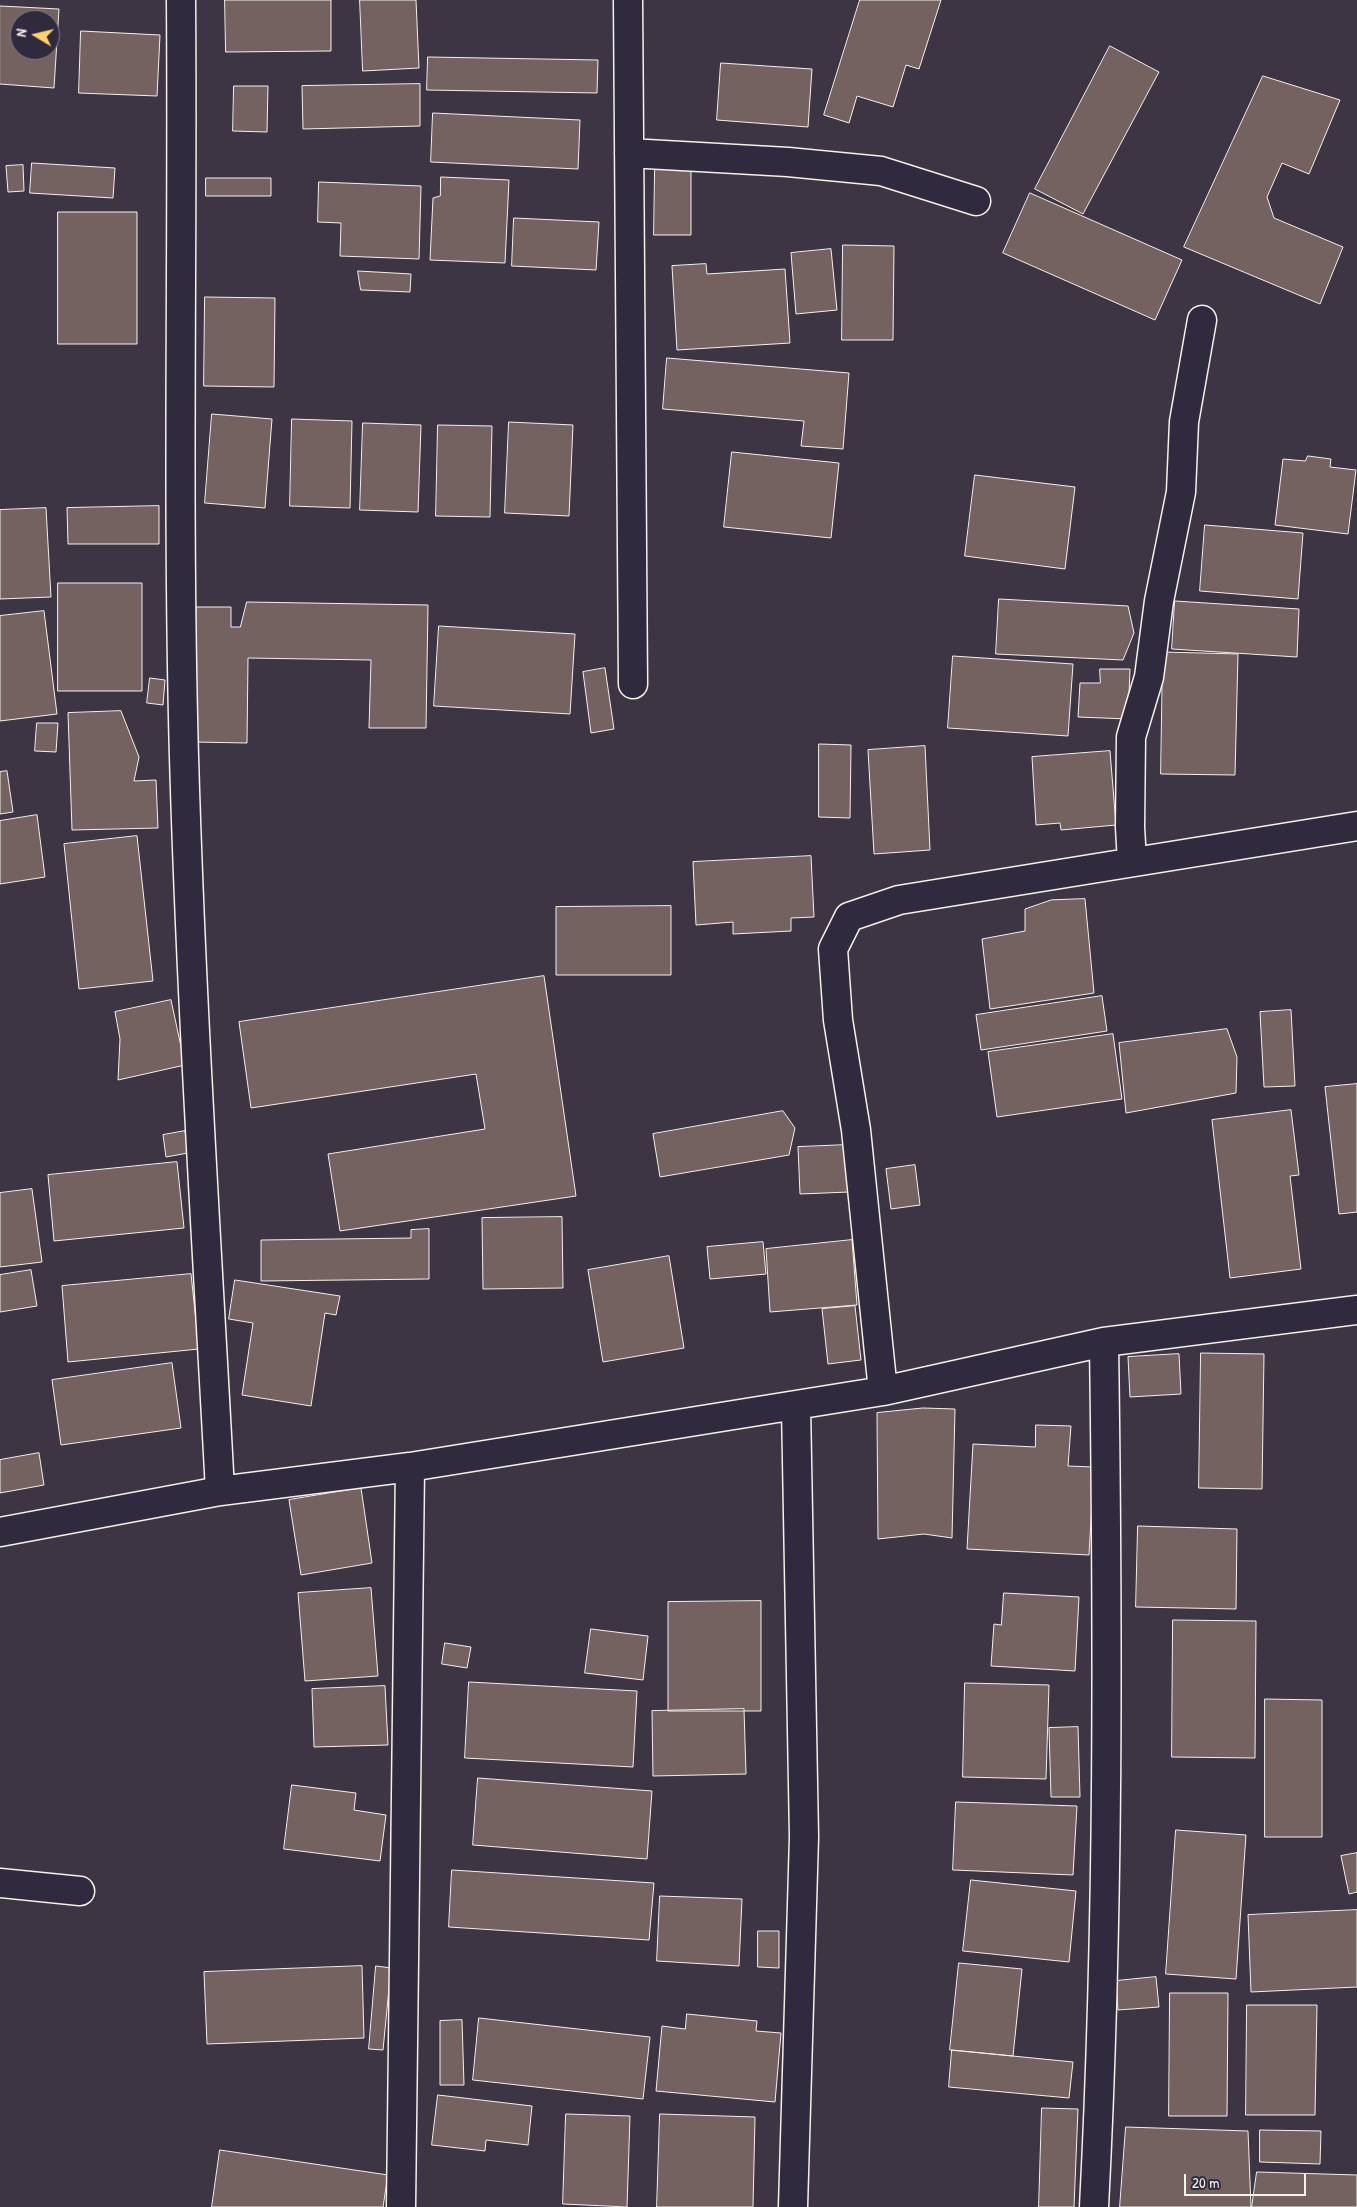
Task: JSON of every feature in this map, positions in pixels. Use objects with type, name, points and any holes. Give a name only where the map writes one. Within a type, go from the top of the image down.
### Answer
[{"type":"street","points":[[182,0],[180,444],[184,757],[200,1138],[220,1491]]},
{"type":"street","points":[[628,0],[633,684]]},
{"type":"street","points":[[629,153],[788,162],[881,170],[976,201]]},
{"type":"street","points":[[1132,862],[1130,818],[1131,737],[1149,677],[1159,601],[1181,492],[1184,422],[1202,320]]},
{"type":"street","points":[[883,1392],[856,1130],[838,1020],[833,949],[849,917],[898,900],[1357,826]]},
{"type":"street","points":[[0,1532],[220,1491],[410,1467],[883,1392],[1104,1342],[1357,1310]]},
{"type":"street","points":[[1094,2207],[1099,2122],[1106,1834],[1107,1525],[1104,1342]]},
{"type":"street","points":[[793,2207],[804,1838],[796,1406]]},
{"type":"street","points":[[401,2207],[410,1467]]},
{"type":"street","points":[[0,1883],[80,1891]]},
{"type":"building","points":[[225,0],[331,0],[331,51],[226,52]]},
{"type":"building","points":[[360,0],[416,0],[419,68],[363,71]]},
{"type":"building","points":[[860,0],[941,0],[919,69],[906,65],[893,107],[857,96],[849,123],[824,115]]},
{"type":"building","points":[[0,6],[59,9],[10,10],[10,60],[56,60],[54,88],[0,84]]},
{"type":"building","points":[[81,31],[160,35],[157,96],[79,93]]},
{"type":"building","points":[[1110,46],[1159,72],[1083,214],[1035,189]]},
{"type":"building","points":[[428,57],[598,60],[597,93],[427,90]]},
{"type":"building","points":[[721,63],[812,69],[808,127],[717,120]]},
{"type":"building","points":[[1263,76],[1340,100],[1309,174],[1282,163],[1267,197],[1274,218],[1343,247],[1320,304],[1184,247]]},
{"type":"building","points":[[420,84],[420,126],[303,129],[302,86]]},
{"type":"building","points":[[234,86],[268,86],[267,132],[233,131]]},
{"type":"building","points":[[433,113],[580,120],[578,169],[431,162]]},
{"type":"building","points":[[32,163],[115,168],[113,198],[30,193]]},
{"type":"building","points":[[23,165],[24,191],[8,192],[6,166]]},
{"type":"building","points":[[655,169],[691,169],[691,235],[654,235]]},
{"type":"building","points":[[441,177],[509,180],[505,263],[430,260],[433,198],[440,196]]},
{"type":"building","points":[[206,178],[271,178],[271,196],[206,196]]},
{"type":"building","points":[[319,182],[421,186],[419,259],[340,256],[341,223],[318,222]]},
{"type":"building","points":[[1030,193],[1182,260],[1155,320],[1003,253]]},
{"type":"building","points":[[58,212],[137,212],[137,344],[58,344]]},
{"type":"building","points":[[514,218],[599,222],[596,270],[512,266]]},
{"type":"building","points":[[843,245],[894,246],[893,340],[842,340]]},
{"type":"building","points":[[831,249],[837,310],[796,314],[791,253]]},
{"type":"building","points":[[706,264],[707,274],[785,269],[790,343],[677,350],[672,266]]},
{"type":"building","points":[[358,271],[411,274],[410,292],[361,290]]},
{"type":"building","points":[[205,297],[275,298],[274,387],[204,386]]},
{"type":"building","points":[[667,358],[849,373],[843,449],[801,446],[804,421],[663,409]]},
{"type":"building","points":[[212,414],[272,419],[265,508],[205,503]]},
{"type":"building","points":[[292,419],[352,421],[350,508],[290,506]]},
{"type":"building","points":[[509,422],[573,425],[569,516],[505,513]]},
{"type":"building","points":[[363,423],[421,425],[418,512],[360,510]]},
{"type":"building","points":[[438,425],[492,426],[490,517],[436,516]]},
{"type":"building","points":[[732,452],[839,463],[831,538],[724,527]]},
{"type":"building","points":[[1308,456],[1331,459],[1330,467],[1356,470],[1348,534],[1275,525],[1283,459],[1305,461]]},
{"type":"building","points":[[975,475],[1075,487],[1065,569],[965,556]]},
{"type":"building","points":[[159,506],[159,544],[68,544],[67,508]]},
{"type":"building","points":[[46,508],[51,597],[0,599],[0,510]]},
{"type":"building","points":[[1205,525],[1303,533],[1298,599],[1200,591]]},
{"type":"building","points":[[58,583],[142,583],[142,691],[58,691]]},
{"type":"building","points":[[999,599],[1128,606],[1134,633],[1123,660],[996,654]]},
{"type":"building","points":[[1175,601],[1299,609],[1297,657],[1172,649]]},
{"type":"building","points":[[247,602],[428,605],[426,728],[369,728],[371,660],[248,658],[247,743],[194,742],[196,607],[231,607],[231,627],[240,627]]},
{"type":"building","points":[[44,611],[57,714],[0,721],[0,616]]},
{"type":"building","points":[[439,626],[575,634],[570,714],[434,706]]},
{"type":"building","points":[[1163,652],[1238,654],[1235,775],[1161,774]]},
{"type":"building","points":[[953,656],[1073,664],[1068,736],[948,728]]},
{"type":"building","points":[[605,668],[614,729],[591,733],[583,672]]},
{"type":"building","points":[[1100,669],[1130,669],[1128,719],[1078,717],[1080,683],[1100,683]]},
{"type":"building","points":[[150,678],[165,680],[163,705],[147,703]]},
{"type":"building","points":[[121,711],[139,757],[134,781],[156,780],[158,828],[72,830],[68,713]]},
{"type":"building","points":[[37,723],[58,723],[56,752],[35,751]]},
{"type":"building","points":[[819,744],[851,745],[850,818],[819,817]]},
{"type":"building","points":[[925,746],[930,850],[874,854],[868,750]]},
{"type":"building","points":[[1110,751],[1116,825],[1061,830],[1060,823],[1036,825],[1032,757]]},
{"type":"building","points":[[7,771],[13,812],[0,814],[0,772]]},
{"type":"building","points":[[37,815],[45,877],[0,884],[0,821]]},
{"type":"building","points":[[137,836],[153,981],[79,989],[64,844]]},
{"type":"building","points":[[811,856],[814,917],[791,918],[791,931],[733,934],[733,922],[696,925],[693,862]]},
{"type":"building","points":[[1085,899],[1094,993],[990,1009],[982,939],[1025,931],[1025,909],[1051,900]]},
{"type":"building","points":[[671,906],[671,975],[556,975],[556,907]]},
{"type":"building","points":[[544,976],[576,1196],[340,1231],[328,1154],[485,1129],[476,1074],[251,1108],[239,1022]]},
{"type":"building","points":[[1102,996],[1107,1031],[981,1050],[976,1015]]},
{"type":"building","points":[[171,1000],[185,1065],[118,1080],[120,1039],[115,1012]]},
{"type":"building","points":[[1291,1010],[1295,1086],[1264,1087],[1260,1012]]},
{"type":"building","points":[[1227,1029],[1237,1057],[1236,1093],[1126,1113],[1119,1043]]},
{"type":"building","points":[[1113,1034],[1122,1099],[997,1117],[988,1052]]},
{"type":"building","points":[[1357,1084],[1357,1212],[1339,1214],[1325,1087]]},
{"type":"building","points":[[1291,1110],[1299,1175],[1290,1176],[1301,1269],[1230,1278],[1212,1120]]},
{"type":"building","points":[[783,1111],[795,1128],[789,1155],[660,1177],[653,1134]]},
{"type":"building","points":[[185,1131],[188,1153],[166,1157],[163,1135]]},
{"type":"building","points":[[847,1145],[849,1192],[800,1194],[798,1147]]},
{"type":"building","points":[[177,1162],[184,1228],[54,1241],[48,1175]]},
{"type":"building","points":[[915,1165],[920,1205],[891,1209],[886,1169]]},
{"type":"building","points":[[32,1189],[42,1262],[0,1267],[0,1193]]},
{"type":"building","points":[[562,1217],[563,1288],[483,1289],[482,1218]]},
{"type":"building","points":[[429,1229],[429,1279],[261,1281],[261,1240],[411,1238],[411,1230]]},
{"type":"building","points":[[852,1240],[857,1305],[770,1312],[766,1249]]},
{"type":"building","points":[[763,1242],[766,1274],[710,1279],[707,1247]]},
{"type":"building","points":[[669,1256],[684,1348],[603,1362],[588,1270]]},
{"type":"building","points":[[31,1270],[37,1306],[0,1312],[0,1275]]},
{"type":"building","points":[[191,1274],[199,1349],[68,1362],[62,1286]]},
{"type":"building","points":[[235,1280],[340,1296],[336,1315],[325,1313],[311,1406],[242,1395],[253,1323],[229,1319]]},
{"type":"building","points":[[855,1306],[861,1360],[828,1364],[822,1309]]},
{"type":"building","points":[[1201,1353],[1264,1354],[1262,1489],[1199,1488]]},
{"type":"building","points":[[1179,1354],[1181,1394],[1130,1397],[1128,1357]]},
{"type":"building","points":[[172,1363],[181,1428],[61,1445],[52,1380]]},
{"type":"building","points":[[923,1408],[955,1409],[952,1538],[924,1534],[878,1539],[877,1413]]},
{"type":"building","points":[[1036,1425],[1071,1426],[1068,1466],[1094,1467],[1089,1555],[967,1549],[973,1444],[1035,1447]]},
{"type":"building","points":[[39,1453],[44,1485],[0,1493],[0,1460]]},
{"type":"building","points":[[361,1488],[372,1563],[301,1575],[289,1500]]},
{"type":"building","points":[[1138,1526],[1237,1529],[1236,1609],[1136,1607]]},
{"type":"building","points":[[371,1588],[378,1676],[305,1681],[298,1593]]},
{"type":"building","points":[[1004,1593],[1079,1597],[1075,1671],[991,1666],[994,1624],[1001,1625]]},
{"type":"building","points":[[761,1601],[761,1711],[668,1711],[668,1602]]},
{"type":"building","points":[[1173,1620],[1256,1621],[1255,1758],[1172,1757]]},
{"type":"building","points":[[591,1629],[648,1636],[643,1680],[585,1673]]},
{"type":"building","points":[[445,1643],[471,1647],[467,1668],[442,1664]]},
{"type":"building","points":[[469,1682],[637,1691],[633,1767],[465,1758]]},
{"type":"building","points":[[965,1683],[1049,1685],[1046,1779],[963,1777]]},
{"type":"building","points":[[385,1686],[388,1745],[314,1747],[312,1689]]},
{"type":"building","points":[[1265,1699],[1322,1700],[1322,1837],[1265,1837]]},
{"type":"building","points":[[744,1709],[746,1774],[653,1776],[652,1711]]},
{"type":"building","points":[[1078,1727],[1080,1797],[1051,1797],[1049,1728]]},
{"type":"building","points":[[478,1778],[652,1791],[647,1859],[473,1845]]},
{"type":"building","points":[[292,1785],[356,1793],[354,1810],[386,1815],[380,1861],[284,1849]]},
{"type":"building","points":[[956,1802],[1077,1806],[1073,1875],[953,1870]]},
{"type":"building","points":[[1176,1830],[1246,1835],[1236,1979],[1166,1974]]},
{"type":"building","points":[[1357,1853],[1357,1892],[1349,1894],[1341,1856]]},
{"type":"building","points":[[452,1870],[654,1883],[649,1940],[449,1927]]},
{"type":"building","points":[[971,1880],[1076,1891],[1069,1962],[963,1951]]},
{"type":"building","points":[[660,1896],[742,1899],[739,1966],[657,1961]]},
{"type":"building","points":[[1357,1910],[1357,1987],[1251,1992],[1248,1915]]},
{"type":"building","points":[[758,1931],[779,1931],[779,1968],[758,1967]]},
{"type":"building","points":[[959,1963],[1022,1969],[1013,2056],[950,2050]]},
{"type":"building","points":[[362,1966],[364,2038],[207,2044],[204,1972]]},
{"type":"building","points":[[376,1966],[391,1968],[383,2050],[369,2049]]},
{"type":"building","points":[[1156,1977],[1159,2007],[1118,2010],[1116,1981]]},
{"type":"building","points":[[1170,1993],[1228,1993],[1227,2116],[1169,2116]]},
{"type":"building","points":[[1247,2005],[1317,2005],[1315,2115],[1246,2115]]},
{"type":"building","points":[[687,2014],[757,2021],[756,2031],[781,2033],[775,2102],[656,2091],[662,2026],[685,2029]]},
{"type":"building","points":[[479,2018],[650,2037],[643,2099],[473,2080]]},
{"type":"building","points":[[462,2020],[464,2085],[440,2085],[440,2021]]},
{"type":"building","points":[[952,2050],[1073,2062],[1069,2098],[949,2087]]},
{"type":"building","points":[[438,2095],[532,2106],[528,2145],[486,2140],[485,2151],[432,2145]]},
{"type":"building","points":[[1042,2108],[1078,2109],[1074,2207],[1039,2207]]},
{"type":"building","points":[[566,2114],[630,2116],[627,2207],[563,2204]]},
{"type":"building","points":[[660,2114],[755,2117],[753,2207],[657,2207]]},
{"type":"building","points":[[1126,2127],[1248,2131],[1251,2207],[1120,2207]]},
{"type":"building","points":[[1260,2130],[1321,2131],[1320,2164],[1260,2162]]},
{"type":"building","points":[[220,2150],[388,2175],[383,2207],[212,2207]]},
{"type":"building","points":[[1257,2172],[1357,2175],[1357,2207],[1252,2207]]}]
